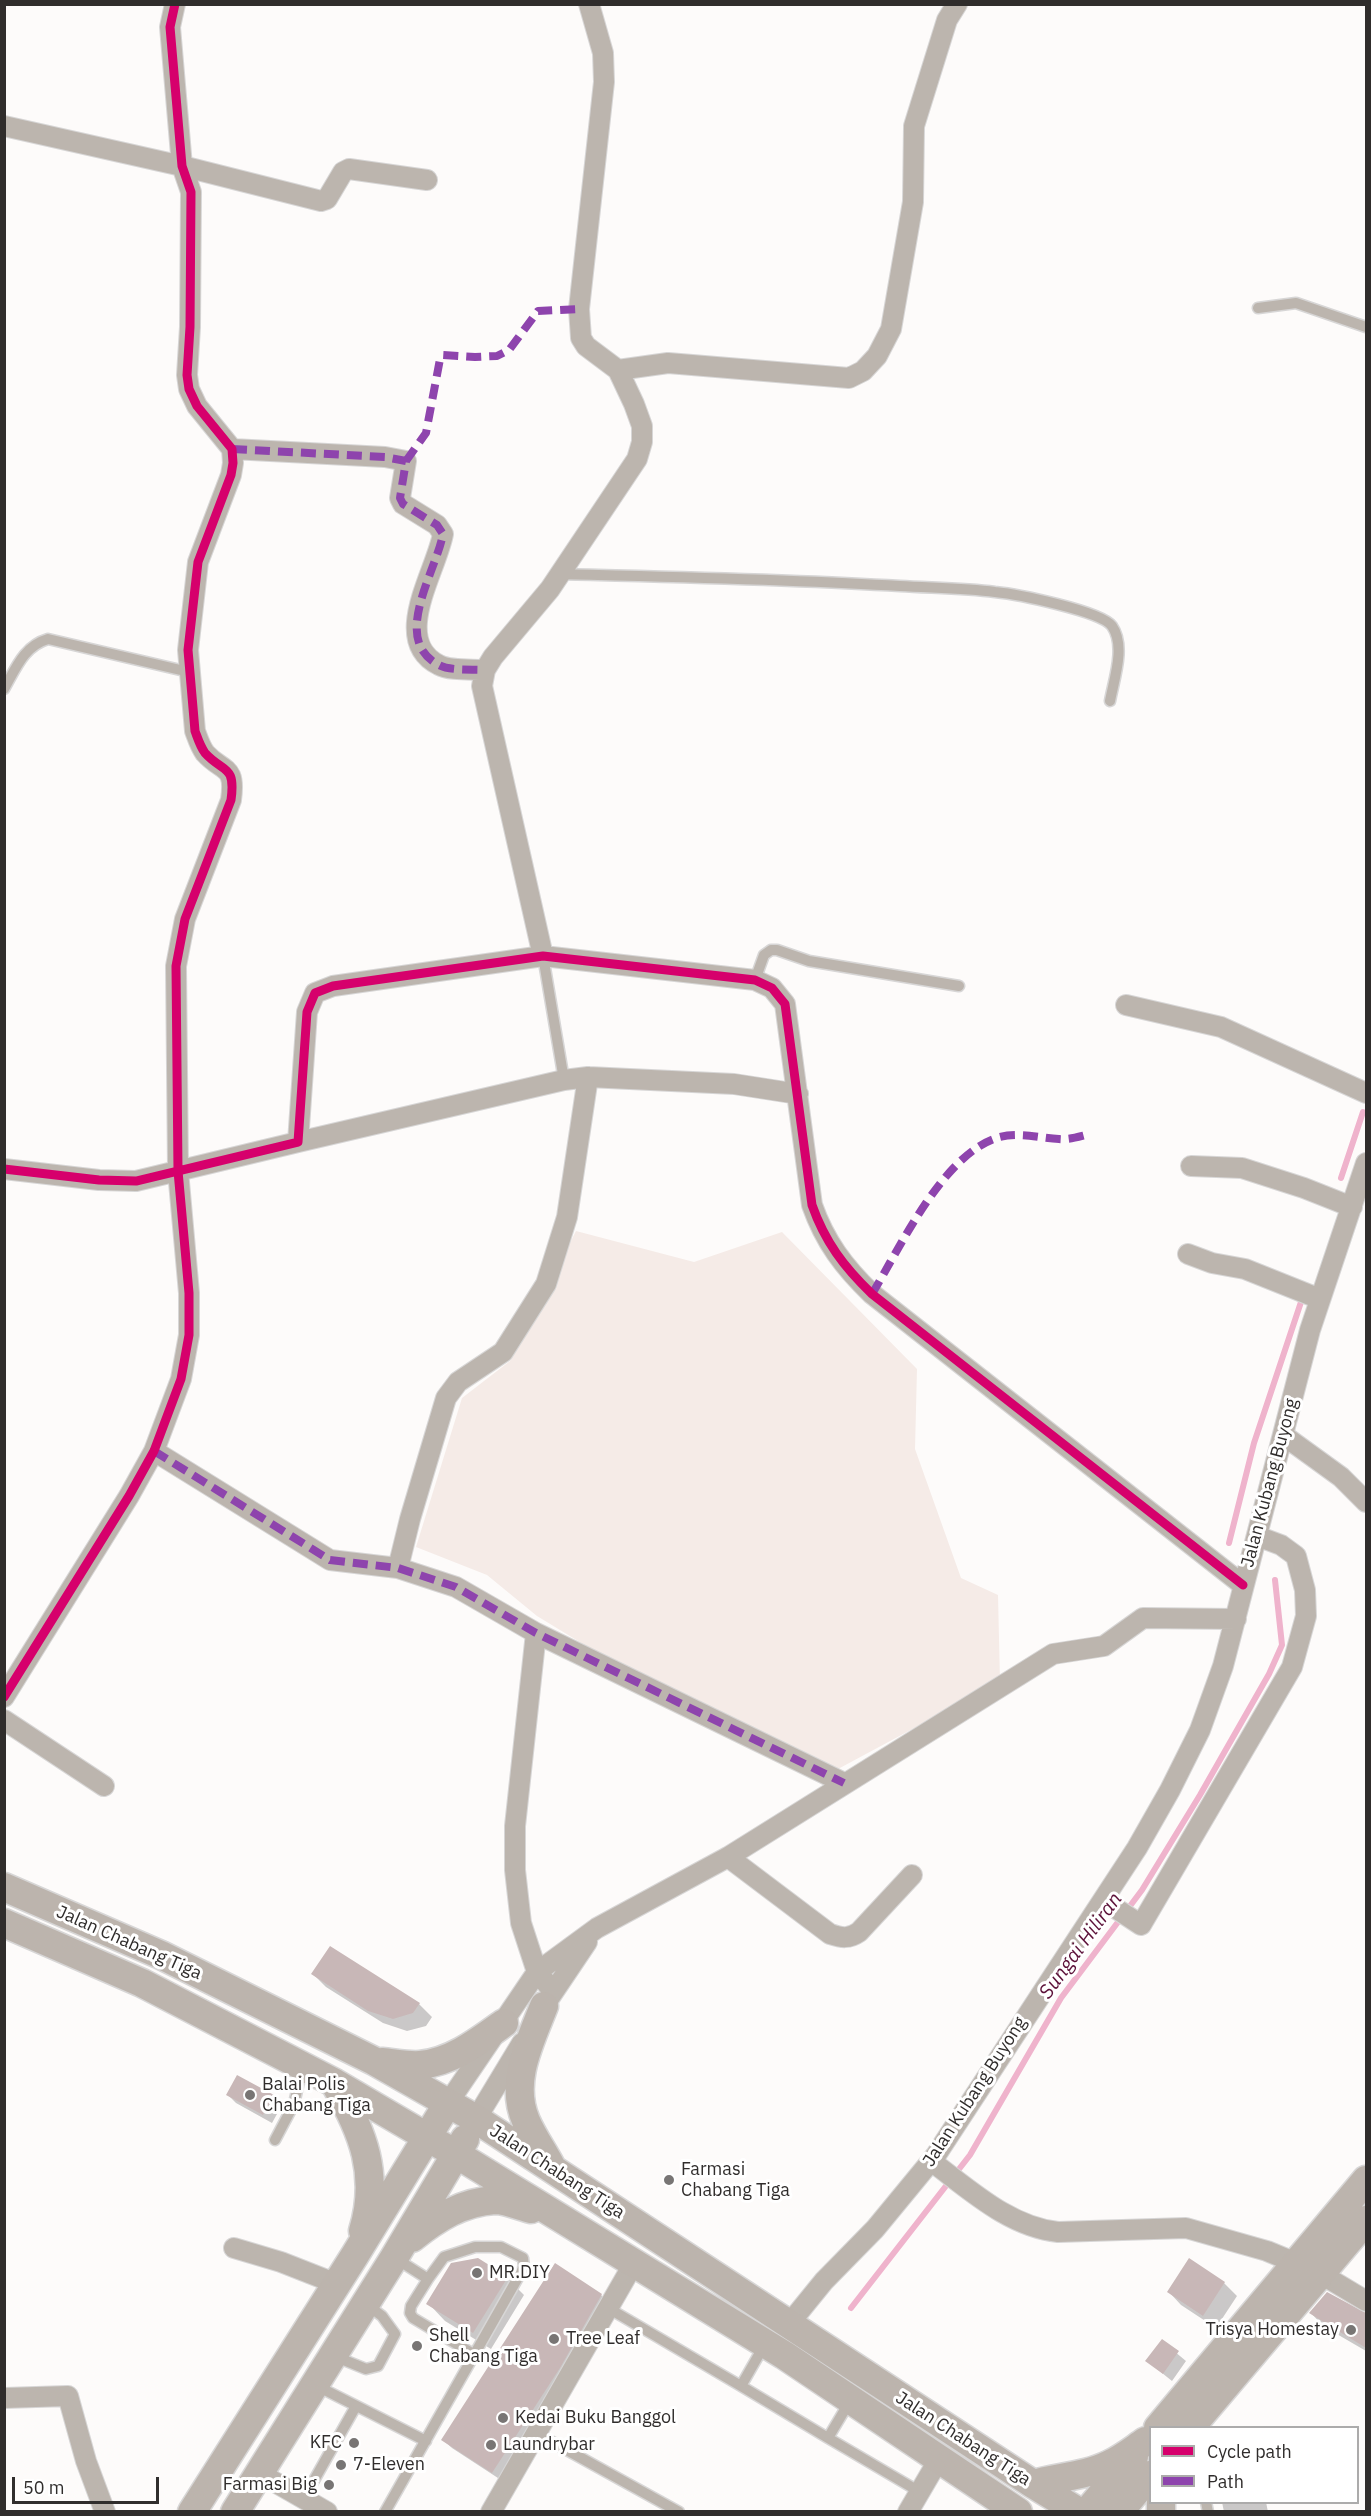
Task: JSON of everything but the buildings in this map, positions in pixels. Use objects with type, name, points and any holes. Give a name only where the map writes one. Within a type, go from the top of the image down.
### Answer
[{"type":"main road","name":"Jalan Chabang Tiga","points":[[4,1887],[161,1955],[374,2061],[476,2119],[1033,2484],[1079,2511]]},
{"type":"main road","name":"Jalan Chabang Tiga","points":[[4,1923],[142,1983],[335,2083],[456,2154],[775,2349],[848,2396],[1014,2510]]},
{"type":"main road","points":[[549,1998],[529,2045],[520,2075],[520,2100],[526,2121],[552,2169]]},
{"type":"main road","points":[[374,2061],[420,2065],[446,2058],[472,2046],[504,2023]]},
{"type":"main road","points":[[335,2083],[350,2110],[369,2162],[370,2192],[366,2222],[355,2255]]},
{"type":"main road","points":[[192,2511],[355,2255],[448,2103]]},
{"type":"main road","points":[[236,2511],[397,2254],[476,2119]]},
{"type":"main road","points":[[1191,2426],[1309,2268],[1366,2180]]},
{"type":"main road","points":[[397,2254],[444,2214],[469,2204],[497,2200],[556,2216]]},
{"type":"main road","points":[[1160,2426],[1309,2268],[1366,2220]]},
{"type":"main road","points":[[1033,2484],[1077,2475],[1110,2464],[1149,2436]]},
{"type":"main road","points":[[1087,2511],[1149,2437]]},
{"type":"main road","points":[[1119,2511],[1149,2476]]},
{"type":"street","points":[[4,1697],[11,1672],[129,1496],[154,1450],[181,1379],[189,1335],[189,1293],[178,1170],[176,966],[179,942],[193,896],[231,800],[233,784],[228,771],[207,754],[199,743],[195,731],[188,650],[198,562],[231,475],[233,464],[232,449],[197,406],[189,389],[187,375],[190,327],[191,192],[182,166],[170,27],[175,4]]},
{"type":"street","points":[[543,956],[482,687],[485,670],[560,574],[637,459],[642,442],[642,426],[618,370],[586,346],[581,339],[579,309],[604,82],[603,53],[589,4]]},
{"type":"street","points":[[618,370],[668,363],[849,378],[863,371],[877,356],[891,329],[902,271],[913,202],[914,126],[947,20],[957,4]]},
{"type":"street","points":[[4,126],[182,166],[321,201],[327,199],[343,172],[348,169],[427,180]]},
{"type":"street","points":[[232,449],[385,457],[406,461],[400,498],[403,504],[437,525],[443,534],[415,623],[417,641],[424,653],[440,666],[485,670]]},
{"type":"street","points":[[298,1142],[307,1012],[315,993],[333,986],[543,956],[755,980],[772,988],[784,1004],[812,1205],[831,1249],[849,1272],[872,1294],[1244,1585]]},
{"type":"street","points":[[1125,1005],[1221,1027],[1366,1093]]},
{"type":"street","points":[[4,1169],[99,1180],[136,1181],[564,1080],[588,1077],[734,1084],[798,1094]]},
{"type":"street","points":[[398,1568],[446,1398],[458,1382],[503,1352],[546,1284],[567,1217],[588,1077]]},
{"type":"street","name":"Jalan Kubang Buyong","points":[[795,2328],[824,2281],[875,2229],[931,2161],[1103,1900],[1159,1809],[1200,1730],[1223,1666],[1236,1619],[1310,1330],[1366,1163]]},
{"type":"street","points":[[1191,1166],[1242,1168],[1304,1188],[1352,1207]]},
{"type":"street","points":[[1188,1254],[1212,1263],[1245,1269],[1320,1299]]},
{"type":"street","points":[[1283,1435],[1341,1477],[1366,1502]]},
{"type":"street","points":[[154,1450],[330,1560],[398,1568],[465,1591],[536,1633],[844,1783]]},
{"type":"street","points":[[1103,1900],[1142,1925],[1292,1667],[1306,1616],[1305,1590],[1296,1556],[1292,1550],[1257,1536]]},
{"type":"street","points":[[448,2103],[537,1972],[597,1928],[728,1857],[1053,1654],[1104,1646],[1143,1618],[1236,1619]]},
{"type":"street","points":[[536,1633],[516,1826],[515,1870],[521,1923],[537,1972],[549,1998]]},
{"type":"street","points":[[4,1720],[104,1786]]},
{"type":"street","points":[[728,1857],[830,1934],[841,1938],[851,1937],[859,1932],[912,1875]]},
{"type":"street","points":[[476,2119],[549,1998],[597,1928]]},
{"type":"street","points":[[931,2161],[1000,2210],[1041,2230],[1058,2232],[1186,2228],[1267,2251],[1309,2268],[1366,2301]]},
{"type":"street","points":[[234,2248],[281,2262],[336,2284]]},
{"type":"street","points":[[491,2511],[633,2263]]},
{"type":"street","points":[[4,2398],[68,2396],[86,2461],[105,2511]]},
{"type":"street","points":[[908,2511],[939,2460]]},
{"type":"street","points":[[259,2473],[327,2511]]},
{"type":"lane","points":[[1258,308],[1296,303],[1366,327]]},
{"type":"lane","points":[[560,574],[802,579],[998,592],[1085,611],[1100,616],[1112,626],[1117,639],[1119,650],[1110,701]]},
{"type":"lane","points":[[4,689],[27,650],[37,642],[48,639],[189,672]]},
{"type":"lane","points":[[755,980],[764,955],[771,950],[777,950],[809,961],[959,986]]},
{"type":"lane","points":[[543,956],[564,1080]]},
{"type":"lane","points":[[275,2140],[294,2104],[303,2065]]},
{"type":"lane","points":[[385,2511],[475,2355],[524,2267],[523,2258],[501,2247],[475,2247],[444,2257],[411,2306],[410,2313],[413,2318],[475,2355]]},
{"type":"lane","points":[[397,2254],[428,2279]]},
{"type":"lane","points":[[333,2356],[366,2369],[378,2366],[395,2334],[382,2316],[366,2304]]},
{"type":"lane","points":[[608,2308],[920,2492]]},
{"type":"lane","points":[[741,2386],[775,2349]]},
{"type":"lane","points":[[314,2385],[426,2440]]},
{"type":"lane","points":[[828,2438],[848,2396]]},
{"type":"lane","points":[[304,2498],[356,2406]]},
{"type":"lane","points":[[536,2433],[679,2511]]},
{"type":"shaded area","points":[[576,1231],[694,1262],[782,1232],[917,1369],[915,1449],[961,1578],[998,1595],[1000,1682],[838,1769],[629,1672],[537,1616],[487,1575],[416,1547],[462,1398],[510,1361]]},
{"type":"waterway","points":[[1341,1178],[1363,1112]]},
{"type":"waterway","points":[[1229,1543],[1254,1443],[1301,1302]]},
{"type":"waterway","name":"Sungai Hiliran","points":[[851,2308],[970,2155],[1061,1998],[1142,1890],[1200,1795],[1269,1674],[1282,1645],[1275,1580]]},
{"type":"marked path","points":[[406,461],[426,433],[440,359],[443,355],[497,356],[509,350],[538,311],[579,309]]},
{"type":"marked path","points":[[232,449],[385,457],[406,461],[400,498],[403,504],[437,525],[443,534],[420,604],[417,623],[418,639],[425,654],[439,665],[455,669],[485,670]]},
{"type":"marked path","points":[[872,1294],[926,1203],[960,1161],[980,1146],[1007,1136],[1022,1135],[1062,1139],[1086,1135]]},
{"type":"marked path","points":[[154,1451],[330,1560],[398,1568],[456,1587],[536,1633],[844,1783]]},
{"type":"cycle path","points":[[4,1697],[129,1496],[154,1451],[181,1379],[189,1335],[189,1293],[178,1171],[176,966],[185,919],[231,800],[232,780],[227,771],[205,753],[195,731],[188,650],[198,562],[231,475],[233,463],[232,449],[197,406],[189,389],[187,375],[190,327],[191,192],[182,166],[170,27],[175,4]]},
{"type":"cycle path","points":[[4,1169],[99,1180],[136,1181],[298,1142],[307,1012],[315,993],[333,986],[543,956],[755,980],[772,988],[785,1004],[812,1205],[823,1231],[844,1264],[872,1294],[1243,1585]]},
{"type":"place","name":"Balai Polis Chabang Tiga","points":[[250,2095]]},
{"type":"place","name":"Farmasi Chabang Tiga","points":[[669,2180]]},
{"type":"place","name":"MR.DIY","points":[[477,2273]]},
{"type":"place","name":"Trisya Homestay","points":[[1351,2330]]},
{"type":"place","name":"Tree Leaf","points":[[554,2339]]},
{"type":"place","name":"Shell Chabang Tiga","points":[[417,2346]]},
{"type":"place","name":"Kedai Buku Banggol","points":[[503,2418]]},
{"type":"place","name":"KFC","points":[[354,2443]]},
{"type":"place","name":"Laundrybar","points":[[491,2445]]},
{"type":"place","name":"7-Eleven","points":[[341,2465]]},
{"type":"place","name":"Farmasi Big","points":[[329,2485]]}]
